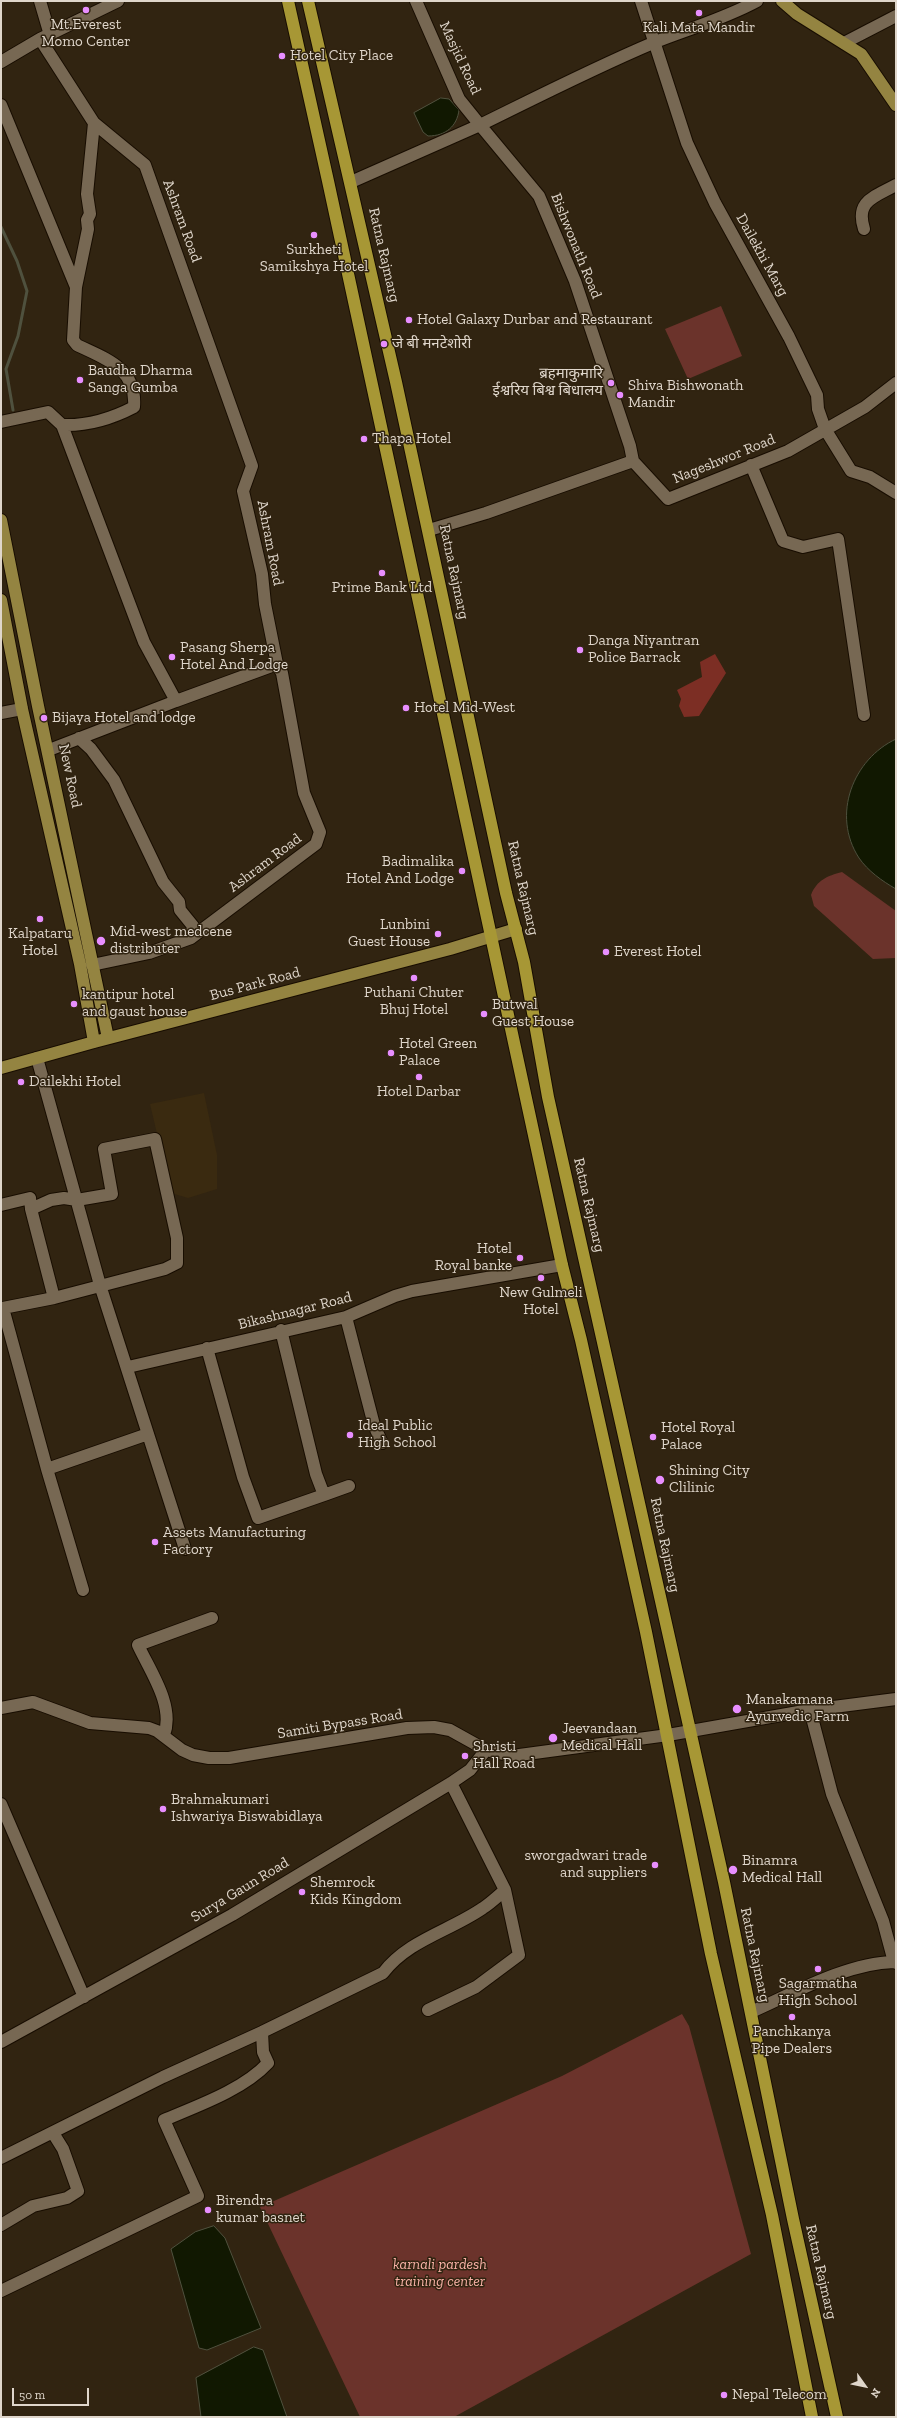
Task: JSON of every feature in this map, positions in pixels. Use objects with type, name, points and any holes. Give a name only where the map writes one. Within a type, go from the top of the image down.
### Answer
[{"type":"highway","points":[[288,1],[562,1265],[581,1340],[668,1735],[711,1954],[772,2215],[812,2417]]},
{"type":"highway","name":"Ratna Rajmarg","points":[[308,1],[351,182],[429,530],[506,893],[516,929],[548,1097],[690,1732],[793,2219],[837,2417]]},
{"type":"highway","points":[[581,1340],[602,1333]]},
{"type":"main road","points":[[782,1],[797,14],[861,54],[896,105]]},
{"type":"main road","name":"New Road","points":[[1,520],[108,1038]]},
{"type":"main road","points":[[1,600],[22,709],[80,964],[94,1042]]},
{"type":"main road","name":"Bus Park Road","points":[[1,1068],[108,1038],[491,937],[516,929]]},
{"type":"street","name":"Ashram Road","points":[[40,1],[45,37],[94,124],[145,165],[252,466],[243,491],[262,574],[265,604],[277,664],[282,673],[304,793],[320,832],[316,844],[191,938],[149,953],[92,965]]},
{"type":"street","points":[[1,62],[45,37],[118,1]]},
{"type":"street","name":"Masjid Road","points":[[416,1],[459,99],[480,126]]},
{"type":"street","name":"Dailekhi Marg","points":[[641,1],[687,142],[715,204],[789,337],[814,388],[825,429],[851,471],[870,477],[896,493]]},
{"type":"street","points":[[351,182],[480,126],[581,75],[654,43],[722,18],[757,1]]},
{"type":"street","points":[[844,43],[896,16]]},
{"type":"street","points":[[1,105],[76,287]]},
{"type":"street","points":[[62,425],[100,421],[118,416],[134,407],[134,396],[127,375],[111,361],[77,345],[73,340],[76,287],[88,230],[87,220],[90,214],[87,194],[94,124]]},
{"type":"street","name":"Bishwonath Road","points":[[480,126],[539,196],[575,281],[630,446],[633,461]]},
{"type":"street","points":[[864,229],[860,217],[863,206],[870,199],[896,185]]},
{"type":"street","name":"Nageshwor Road","points":[[633,461],[668,499],[788,451],[865,407],[896,383]]},
{"type":"street","points":[[1,422],[48,412],[62,425],[144,642],[176,702]]},
{"type":"street","points":[[429,530],[486,513],[633,461]]},
{"type":"street","points":[[751,465],[783,542],[803,547],[838,539],[864,715]]},
{"type":"street","points":[[49,750],[277,664]]},
{"type":"street","points":[[1,713],[22,709]]},
{"type":"street","points":[[79,738],[91,749],[114,780],[163,882],[179,902],[180,910],[193,926],[191,938]]},
{"type":"street","points":[[37,1058],[100,1285],[128,1367],[185,1550]]},
{"type":"street","points":[[31,1209],[51,1200],[64,1198],[77,1200],[112,1194],[104,1149],[155,1139],[177,1238],[177,1263],[165,1269],[54,1298],[2,1308],[83,1590]]},
{"type":"street","points":[[1,1205],[30,1198],[31,1209],[54,1298]]},
{"type":"street","name":"Bikashnagar Road","points":[[128,1367],[281,1330],[346,1317],[395,1296],[412,1291],[562,1265]]},
{"type":"street","points":[[346,1317],[374,1425],[382,1443]]},
{"type":"street","points":[[281,1330],[316,1474],[324,1495]]},
{"type":"street","points":[[207,1348],[243,1476],[258,1518],[349,1486]]},
{"type":"street","points":[[47,1469],[148,1434]]},
{"type":"street","points":[[164,1735],[167,1727],[165,1705],[138,1645],[212,1618]]},
{"type":"street","name":"Samiti Bypass Road","points":[[1,1708],[33,1702],[90,1723],[149,1728],[164,1735],[182,1750],[209,1758],[229,1758],[407,1728],[434,1727],[464,1736],[486,1750],[503,1756],[512,1756],[690,1732],[810,1710],[896,1699]]},
{"type":"street","points":[[750,2012],[812,1985],[873,1962],[895,1962],[883,1921],[832,1794],[810,1710]]},
{"type":"street","name":"Surya Gaun Road","points":[[1,2042],[232,1915],[451,1783],[470,1770],[486,1750]]},
{"type":"street","points":[[428,2010],[476,1987],[520,1955],[505,1890],[451,1783]]},
{"type":"street","points":[[1,1804],[84,1997]]},
{"type":"street","points":[[1,2158],[163,2077],[262,2032],[383,1973],[393,1959],[410,1947],[483,1908],[505,1890]]},
{"type":"street","points":[[1,2291],[198,2196],[164,2120],[216,2098],[261,2070],[268,2063],[263,2052],[262,2032]]},
{"type":"street","points":[[1,2225],[33,2206],[46,2201],[67,2198],[78,2191],[63,2149],[52,2133]]},
{"type":"shaded area","points":[[441,98],[449,99],[459,110],[458,116],[450,129],[434,136],[428,136],[423,132],[414,113]]},
{"type":"shaded area","points":[[715,654],[726,673],[699,716],[684,717],[679,706],[681,699],[677,690],[702,677],[700,662]]},
{"type":"shaded area","points":[[896,739],[896,889],[876,875],[859,858],[851,841],[847,824],[847,807],[851,790],[858,774],[868,760],[881,748]]},
{"type":"shaded area","points":[[204,1093],[217,1155],[217,1189],[188,1198],[171,1193],[150,1104]]},
{"type":"shaded area","points":[[214,2226],[225,2238],[261,2328],[207,2350],[199,2348],[171,2249],[195,2232]]},
{"type":"shaded area","points":[[254,2347],[263,2350],[287,2417],[201,2417],[196,2378]]},
{"type":"green space","points":[[721,306],[742,356],[688,379],[665,329]]},
{"type":"green space","points":[[842,872],[896,911],[896,958],[873,959],[814,906],[811,895],[819,882],[827,877]]},
{"type":"green space","name":"karnali pardesh training center","points":[[682,2014],[689,2026],[751,2254],[454,2417],[360,2417],[260,2207],[562,2076]]},
{"type":"waterway","points":[[1,227],[17,261],[27,291],[18,336],[6,369],[13,410]]},
{"type":"place","name":"Mt.Everest Momo Center","points":[[86,10]]},
{"type":"place","name":"Kali Mata Mandir","points":[[699,13]]},
{"type":"place","name":"Hotel City Place","points":[[282,56]]},
{"type":"place","name":"Surkheti Samikshya Hotel","points":[[314,235]]},
{"type":"place","name":"Hotel Galaxy Durbar and Restaurant","points":[[409,320]]},
{"type":"place","name":"जे बी मनटेशोरी","points":[[384,344]]},
{"type":"place","name":"Baudha Dharma Sanga Gumba","points":[[80,380]]},
{"type":"place","name":"ब्रहमाकुमारि ईश्वरिय बिश्व बिधालय","points":[[611,383]]},
{"type":"place","name":"Shiva Bishwonath Mandir","points":[[620,395]]},
{"type":"place","name":"Thapa Hotel","points":[[364,439]]},
{"type":"place","name":"Prime Bank Ltd","points":[[382,573]]},
{"type":"place","name":"Danga Niyantran Police Barrack","points":[[580,650]]},
{"type":"place","name":"Pasang Sherpa Hotel And Lodge","points":[[172,657]]},
{"type":"place","name":"Hotel Mid-West","points":[[406,708]]},
{"type":"place","name":"Bijaya Hotel and lodge","points":[[44,718]]},
{"type":"place","name":"Badimalika Hotel And Lodge","points":[[462,871]]},
{"type":"place","name":"Kalpataru Hotel","points":[[40,919]]},
{"type":"place","name":"Lunbini Guest House","points":[[438,934]]},
{"type":"place","name":"Mid-west medcene distributer","points":[[101,941]]},
{"type":"place","name":"Everest Hotel","points":[[606,952]]},
{"type":"place","name":"Puthani Chuter Bhuj Hotel","points":[[414,978]]},
{"type":"place","name":"kantipur hotel and gaust house","points":[[74,1004]]},
{"type":"place","name":"Butwal Guest House","points":[[484,1014]]},
{"type":"place","name":"Hotel Green Palace","points":[[391,1053]]},
{"type":"place","name":"Hotel Darbar","points":[[419,1077]]},
{"type":"place","name":"Dailekhi Hotel","points":[[21,1082]]},
{"type":"place","name":"Hotel Royal banke","points":[[520,1258]]},
{"type":"place","name":"New Gulmeli Hotel","points":[[541,1278]]},
{"type":"place","name":"Ideal Public High School","points":[[350,1435]]},
{"type":"place","name":"Hotel Royal Palace","points":[[653,1437]]},
{"type":"place","name":"Shining City Clilinic","points":[[660,1480]]},
{"type":"place","name":"Assets Manufacturing Factory","points":[[155,1542]]},
{"type":"place","name":"Manakamana Ayurvedic Farm","points":[[737,1709]]},
{"type":"place","name":"Jeevandaan Medical Hall","points":[[553,1738]]},
{"type":"place","name":"Shristi Hall Road","points":[[465,1756]]},
{"type":"place","name":"Brahmakumari Ishwariya Biswabidlaya","points":[[163,1809]]},
{"type":"place","name":"sworgadwari trade and suppliers","points":[[655,1865]]},
{"type":"place","name":"Binamra Medical Hall","points":[[733,1870]]},
{"type":"place","name":"Shemrock Kids Kingdom","points":[[302,1892]]},
{"type":"place","name":"Sagarmatha High School","points":[[818,1969]]},
{"type":"place","name":"Panchkanya Pipe Dealers","points":[[792,2017]]},
{"type":"place","name":"Birendra kumar basnet","points":[[208,2210]]},
{"type":"place","name":"Nepal Telecom","points":[[724,2395]]}]
